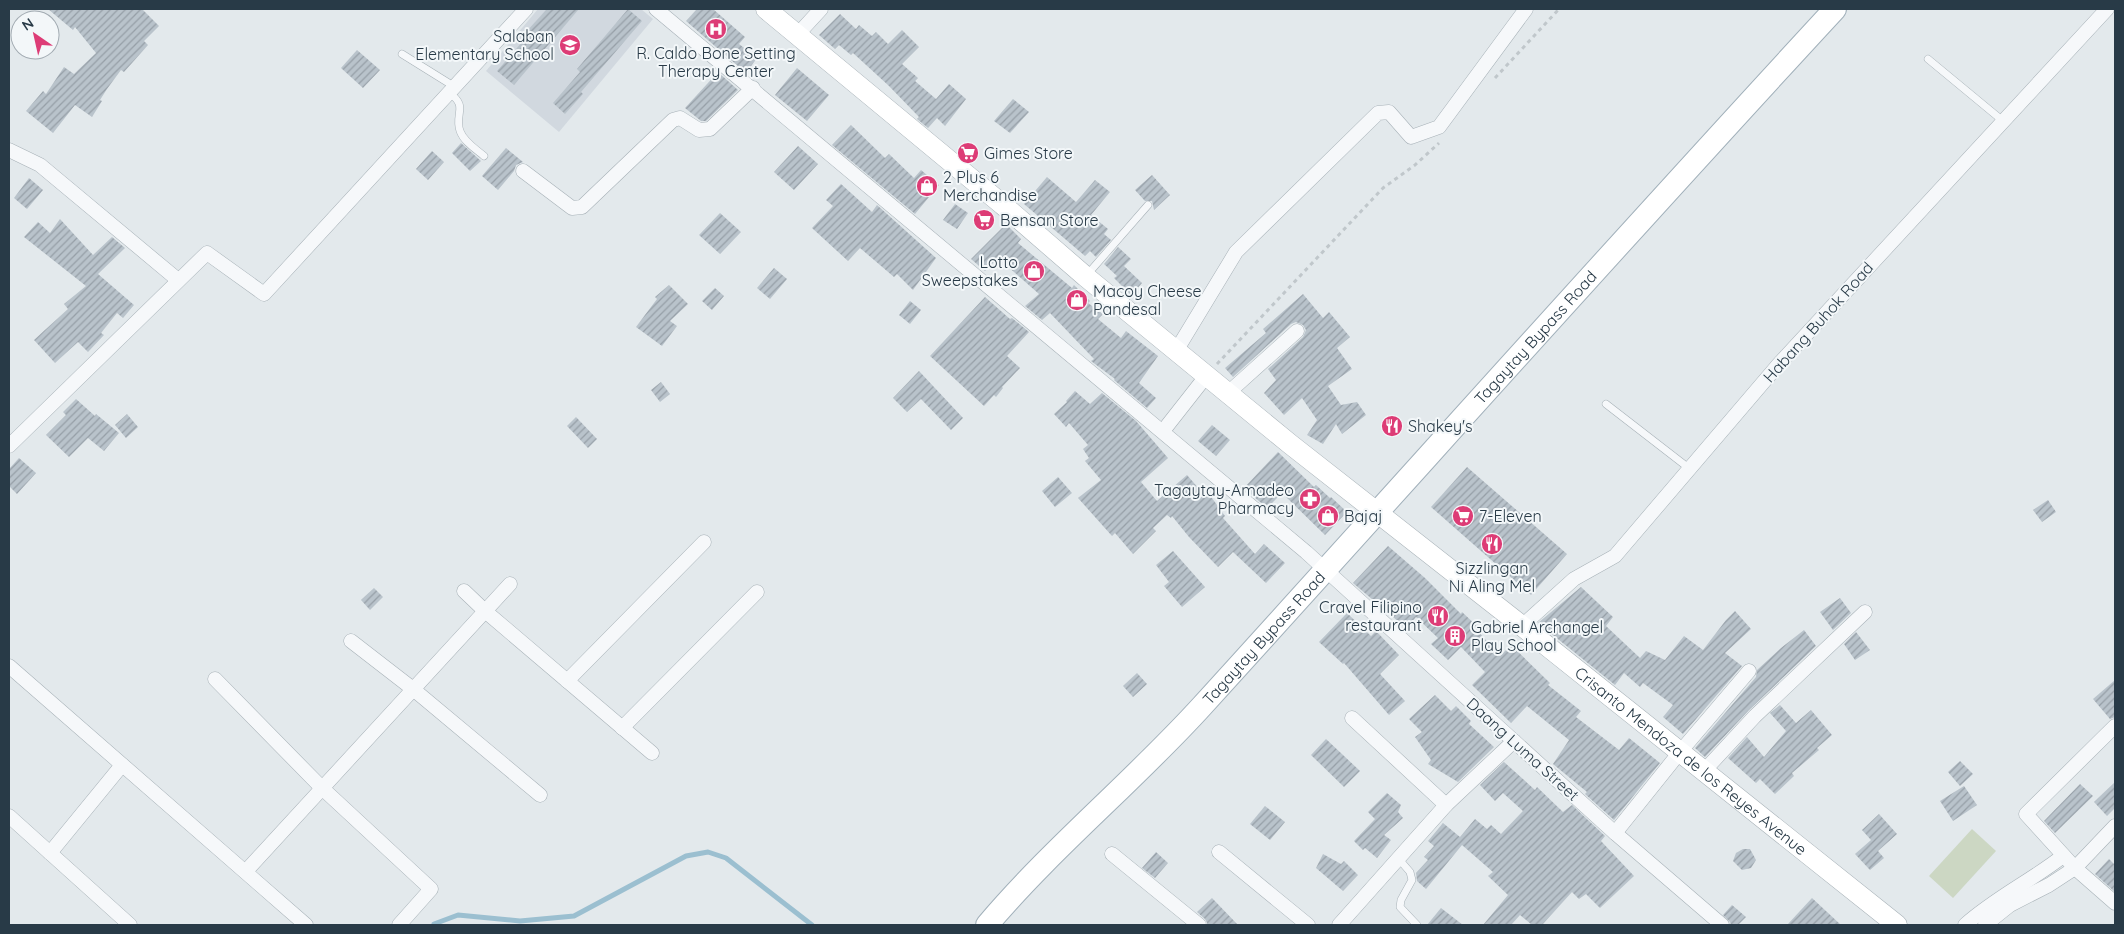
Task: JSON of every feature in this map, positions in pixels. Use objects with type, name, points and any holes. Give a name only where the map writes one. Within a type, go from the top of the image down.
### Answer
[{"type":"main road","name":"Crisanto Mendoza de los Reyes Avenue","points":[[766,9],[1228,393],[1897,925]]},
{"type":"main road","name":"Tagaytay Bypass Road","points":[[987,925],[1031,876],[1176,735],[1378,513],[1537,334],[1835,9]]},
{"type":"street","points":[[9,446],[206,253],[264,294],[526,9]]},
{"type":"street","name":"Daang Luma Street","points":[[656,9],[1163,431],[1326,570],[1615,833],[1722,925]]},
{"type":"street","points":[[798,34],[821,9]]},
{"type":"street","points":[[1176,350],[1236,252],[1274,213],[1378,113],[1389,112],[1411,137],[1439,127],[1526,9]]},
{"type":"street","name":"Habang Buhok Road","points":[[1522,626],[1574,579],[1615,556],[1778,365],[2107,9]]},
{"type":"street","points":[[523,171],[572,208],[577,209],[582,207],[673,120],[680,118],[699,130],[710,129],[753,88]]},
{"type":"street","points":[[9,150],[40,165],[178,280]]},
{"type":"street","points":[[1228,393],[1297,331]]},
{"type":"street","points":[[1163,431],[1206,375]]},
{"type":"street","points":[[567,680],[704,542]]},
{"type":"street","points":[[246,872],[510,584]]},
{"type":"street","points":[[464,591],[652,753]]},
{"type":"street","points":[[622,728],[757,592]]},
{"type":"street","points":[[1704,771],[1755,716],[1865,612]]},
{"type":"street","points":[[351,641],[413,689],[540,795]]},
{"type":"street","points":[[9,666],[306,925]]},
{"type":"street","points":[[1615,833],[1680,752],[1750,671]]},
{"type":"street","points":[[215,679],[322,788],[431,889],[407,923]]},
{"type":"street","points":[[1352,718],[1446,805]]},
{"type":"street","points":[[2115,726],[2026,814],[2063,856],[2115,903]]},
{"type":"street","points":[[1339,925],[1446,805],[1514,741]]},
{"type":"street","points":[[50,853],[122,765]]},
{"type":"street","points":[[9,816],[130,925]]},
{"type":"street","points":[[1985,925],[2010,905],[2049,885],[2075,868],[2115,826]]},
{"type":"street","points":[[1220,852],[1308,925]]},
{"type":"street","points":[[1112,854],[1199,925]]},
{"type":"street","points":[[1966,925],[2004,895],[2041,873],[2063,856]]},
{"type":"lane","points":[[402,54],[452,90],[461,104],[459,129],[463,138],[484,156]]},
{"type":"lane","points":[[1928,59],[2003,121]]},
{"type":"lane","points":[[1086,276],[1148,205]]},
{"type":"lane","points":[[1606,404],[1690,469]]},
{"type":"lane","points":[[1398,858],[1410,872],[1412,880],[1401,900],[1400,906],[1417,925]]},
{"type":"path","points":[[1491,82],[1559,9]]},
{"type":"path","points":[[1206,375],[1383,188],[1415,165],[1442,140]]},
{"type":"shaded area","name":"Salaban Elementary School","points":[[538,9],[641,9],[653,19],[559,132],[486,71]]},
{"type":"green space","points":[[1972,829],[1996,851],[1953,898],[1929,876]]},
{"type":"building","points":[[48,9],[142,9],[159,26],[144,41],[148,45],[124,72],[121,70],[107,89],[92,117],[75,105],[53,133],[26,111],[43,91],[46,94],[64,67],[74,74],[96,53],[75,27],[73,30],[60,19],[60,10]]},
{"type":"building","points":[[547,9],[579,9],[514,85],[497,71],[529,34],[526,32]]},
{"type":"building","points":[[628,9],[642,21],[581,92],[583,94],[565,114],[553,103],[580,72],[577,69]]},
{"type":"building","name":"R. Caldo Bone Setting Therapy Center","points":[[697,9],[713,9],[745,37],[739,44],[757,58],[746,73],[686,21]]},
{"type":"building","points":[[840,14],[856,29],[859,25],[872,36],[876,32],[888,44],[902,30],[919,47],[902,64],[918,78],[915,81],[936,99],[949,84],[966,99],[945,126],[937,118],[928,128],[917,119],[919,117],[889,86],[853,53],[851,55],[839,45],[835,49],[819,35]]},
{"type":"building","points":[[357,50],[380,70],[363,88],[341,68]]},
{"type":"building","points":[[797,68],[829,95],[807,121],[775,95]]},
{"type":"building","points":[[718,72],[738,90],[706,121],[701,121],[685,108]]},
{"type":"building","points":[[1013,99],[1029,112],[1010,133],[994,121]]},
{"type":"building","points":[[851,125],[885,158],[889,154],[914,178],[921,170],[939,185],[915,214],[832,145]]},
{"type":"building","points":[[461,143],[481,161],[470,171],[452,153]]},
{"type":"building","points":[[798,146],[818,164],[794,190],[774,172]]},
{"type":"building","points":[[506,148],[523,162],[516,165],[514,171],[498,190],[482,176]]},
{"type":"building","points":[[432,151],[444,162],[428,180],[416,169]]},
{"type":"building","points":[[1152,175],[1170,195],[1154,210],[1152,201],[1145,201],[1135,190]]},
{"type":"building","points":[[1047,177],[1076,202],[1095,180],[1110,192],[1091,215],[1108,229],[1104,234],[1111,240],[1096,257],[1090,251],[1085,256],[1024,204]]},
{"type":"building","points":[[29,178],[43,190],[27,209],[14,198]]},
{"type":"building","points":[[841,184],[872,212],[877,205],[936,258],[913,290],[897,274],[894,277],[860,248],[848,261],[812,228],[833,206],[826,200]]},
{"type":"building","points":[[955,204],[968,213],[957,229],[943,220]]},
{"type":"building","points":[[720,213],[741,232],[720,254],[699,235]]},
{"type":"building","points":[[60,219],[93,255],[112,237],[125,248],[98,274],[134,305],[123,318],[117,313],[101,333],[104,335],[88,352],[78,342],[55,363],[34,340],[68,309],[64,304],[86,286],[24,237],[38,222],[50,233]]},
{"type":"building","points":[[1006,224],[1021,239],[1018,243],[1072,288],[1074,285],[1090,301],[1088,303],[1103,314],[1098,319],[1121,338],[1126,331],[1158,356],[1139,383],[1156,398],[1147,408],[1115,379],[1091,361],[1094,359],[1050,313],[1042,320],[1025,306],[1039,294],[998,258],[985,271],[971,259]]},
{"type":"building","points":[[1118,247],[1131,259],[1124,266],[1142,283],[1131,295],[1114,278],[1117,276],[1104,264]]},
{"type":"building","points":[[774,268],[787,279],[770,299],[757,288]]},
{"type":"building","points":[[669,285],[688,304],[670,321],[677,326],[662,346],[636,327],[657,299],[655,297]]},
{"type":"building","points":[[715,288],[724,296],[712,310],[702,301]]},
{"type":"building","points":[[1303,294],[1323,318],[1329,312],[1350,337],[1337,348],[1352,369],[1328,386],[1341,405],[1357,402],[1366,415],[1342,434],[1336,424],[1323,444],[1307,435],[1317,420],[1302,398],[1284,415],[1264,393],[1276,380],[1268,369],[1303,337],[1306,330],[1303,325],[1296,322],[1291,324],[1233,377],[1225,368],[1266,333],[1263,329]]},
{"type":"building","points":[[985,297],[1010,319],[1012,318],[1029,332],[1007,356],[1020,368],[1002,387],[996,397],[994,395],[984,406],[930,356]]},
{"type":"building","points":[[910,301],[921,310],[910,324],[899,315]]},
{"type":"building","points":[[919,371],[963,418],[951,430],[921,399],[907,412],[893,398]]},
{"type":"building","points":[[661,382],[670,394],[660,402],[651,390]]},
{"type":"building","points":[[1075,391],[1090,404],[1102,393],[1136,421],[1168,458],[1141,482],[1157,501],[1187,475],[1200,490],[1204,487],[1225,516],[1223,518],[1255,554],[1264,544],[1285,563],[1266,583],[1233,552],[1218,567],[1172,516],[1171,518],[1167,515],[1153,528],[1156,531],[1133,554],[1115,533],[1112,536],[1078,498],[1101,480],[1085,461],[1089,458],[1083,449],[1088,445],[1069,423],[1066,427],[1054,414],[1067,402]]},
{"type":"building","points":[[76,399],[95,416],[96,414],[119,433],[104,451],[88,438],[69,457],[46,435],[66,415],[63,412]]},
{"type":"building","points":[[127,414],[138,427],[126,438],[115,425]]},
{"type":"building","points":[[576,417],[597,439],[588,448],[567,426]]},
{"type":"building","points":[[1212,425],[1230,440],[1216,456],[1198,441]]},
{"type":"building","points":[[1278,452],[1314,487],[1316,485],[1347,512],[1325,535],[1282,493],[1267,508],[1244,488]]},
{"type":"building","points":[[19,458],[36,473],[17,494],[9,486],[9,469]]},
{"type":"building","points":[[1467,467],[1567,554],[1531,595],[1431,507]]},
{"type":"building","points":[[1058,477],[1072,493],[1055,507],[1042,491]]},
{"type":"building","points":[[2048,500],[2056,512],[2042,522],[2033,510]]},
{"type":"building","points":[[1388,546],[1425,578],[1461,614],[1462,612],[1479,628],[1477,630],[1500,656],[1511,645],[1550,683],[1548,685],[1581,711],[1576,717],[1619,750],[1629,738],[1660,763],[1614,820],[1585,794],[1587,792],[1553,764],[1569,740],[1527,706],[1511,723],[1472,685],[1485,672],[1461,647],[1448,660],[1431,644],[1438,638],[1416,617],[1406,628],[1353,583]]},
{"type":"building","points":[[1173,551],[1205,587],[1182,607],[1164,586],[1169,582],[1156,565]]},
{"type":"building","points":[[1581,587],[1613,617],[1606,626],[1640,658],[1646,651],[1665,660],[1684,636],[1703,650],[1735,611],[1751,629],[1725,653],[1742,666],[1683,734],[1663,717],[1673,705],[1643,683],[1640,687],[1624,673],[1615,685],[1538,623]]},
{"type":"building","points":[[374,588],[383,597],[370,610],[361,600]]},
{"type":"building","points":[[1840,598],[1851,613],[1833,630],[1820,612]]},
{"type":"building","points":[[1347,613],[1371,636],[1376,631],[1399,655],[1380,674],[1405,701],[1389,715],[1344,663],[1319,642]]},
{"type":"building","points":[[1804,630],[1816,646],[1749,710],[1705,757],[1695,748],[1756,677],[1757,670]]},
{"type":"building","points":[[1856,632],[1870,650],[1855,660],[1844,644]]},
{"type":"building","points":[[1137,673],[1147,684],[1133,697],[1123,686]]},
{"type":"building","points":[[2115,680],[2115,717],[2110,719],[2093,699]]},
{"type":"building","points":[[1435,695],[1451,711],[1456,706],[1471,721],[1469,724],[1494,747],[1458,782],[1428,764],[1431,760],[1415,737],[1422,732],[1409,719]]},
{"type":"building","points":[[1780,705],[1796,723],[1811,710],[1832,735],[1817,748],[1819,750],[1792,773],[1794,776],[1775,794],[1760,779],[1756,783],[1728,758],[1747,737],[1764,757],[1786,731],[1770,713]]},
{"type":"building","points":[[1326,739],[1360,771],[1344,787],[1311,755]]},
{"type":"building","points":[[1960,761],[1973,774],[1960,786],[1948,772]]},
{"type":"building","points":[[1504,762],[1535,790],[1537,787],[1563,812],[1572,805],[1605,836],[1601,841],[1634,876],[1600,908],[1586,894],[1579,899],[1572,892],[1542,925],[1532,925],[1520,915],[1511,925],[1483,925],[1508,895],[1488,876],[1493,872],[1462,845],[1426,889],[1417,881],[1416,873],[1428,860],[1424,857],[1434,846],[1428,841],[1443,823],[1460,837],[1475,819],[1487,829],[1491,825],[1501,834],[1523,811],[1503,793],[1495,801],[1480,785]]},
{"type":"building","points":[[2115,782],[2115,808],[2107,816],[2094,802]]},
{"type":"building","points":[[2080,784],[2093,796],[2055,833],[2044,821]]},
{"type":"building","points":[[1964,786],[1977,805],[1953,821],[1940,801]]},
{"type":"building","points":[[1387,793],[1401,805],[1398,812],[1403,818],[1384,835],[1391,840],[1377,858],[1365,848],[1363,850],[1354,841],[1375,819],[1368,812]]},
{"type":"building","points":[[1265,806],[1285,822],[1270,840],[1250,824]]},
{"type":"building","points":[[1879,814],[1897,834],[1878,851],[1884,858],[1870,870],[1855,854],[1871,840],[1862,830]]},
{"type":"building","points":[[1743,849],[1750,849],[1756,860],[1751,868],[1742,870],[1733,861],[1736,853]]},
{"type":"building","points":[[1156,852],[1168,863],[1155,878],[1142,868]]},
{"type":"building","points":[[1323,854],[1341,864],[1344,861],[1358,875],[1343,891],[1316,868]]},
{"type":"building","points":[[2109,859],[2115,865],[2115,892],[2095,874]]},
{"type":"building","points":[[1212,898],[1238,925],[1208,925],[1205,919],[1197,912]]},
{"type":"building","points":[[1812,898],[1841,925],[1787,925]]},
{"type":"building","points":[[1732,905],[1746,917],[1738,925],[1731,925],[1723,915]]},
{"type":"building","points":[[1441,908],[1463,925],[1427,925]]},
{"type":"waterway","points":[[434,924],[458,915],[520,921],[574,916],[686,856],[708,852],[726,858],[812,925]]},
{"type":"place","name":"R. Caldo Bone Setting Therapy Center","points":[[716,29]]},
{"type":"place","name":"Salaban Elementary School","points":[[570,45]]},
{"type":"place","name":"Gimes Store","points":[[968,153]]},
{"type":"place","name":"2 Plus 6 Merchandise","points":[[927,186]]},
{"type":"place","name":"Bensan Store","points":[[984,220]]},
{"type":"place","name":"Lotto Sweepstakes","points":[[1034,271]]},
{"type":"place","name":"Macoy Cheese Pandesal","points":[[1077,300]]},
{"type":"place","name":"Shakey's","points":[[1392,426]]},
{"type":"place","name":"Tagaytay-Amadeo Pharmacy","points":[[1310,499]]},
{"type":"place","name":"Bajaj","points":[[1328,516]]},
{"type":"place","name":"7-Eleven","points":[[1463,516]]},
{"type":"place","name":"Sizzlingan Ni Aling Mel","points":[[1492,544]]},
{"type":"place","name":"Cravel Filipino restaurant","points":[[1438,616]]},
{"type":"place","name":"Gabriel Archangel Play School","points":[[1455,636]]}]
